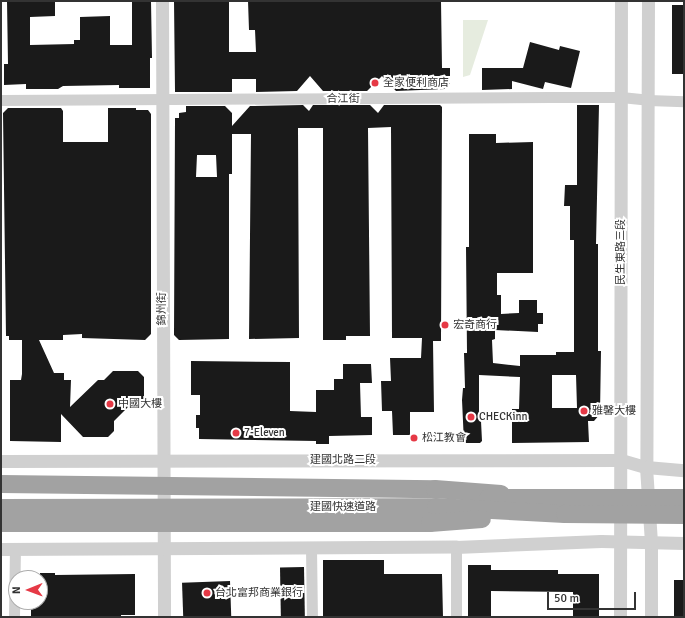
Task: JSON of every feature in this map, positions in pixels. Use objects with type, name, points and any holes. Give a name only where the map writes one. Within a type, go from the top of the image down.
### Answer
[{"type":"highway","points":[[1,484],[434,489],[565,506]]},
{"type":"highway","name":"建國快速道路","points":[[1,496],[565,506],[684,515]]},
{"type":"highway","name":"建國快速道路","points":[[1,508],[565,506],[684,498]]},
{"type":"highway","points":[[1,523],[430,523],[565,506]]},
{"type":"street","name":"錦州街","points":[[162,1],[164,617]]},
{"type":"street","name":"民生東路三段","points":[[620,617],[621,1]]},
{"type":"street","points":[[648,1],[646,467],[651,543],[651,617]]},
{"type":"street","name":"合江街","points":[[1,100],[620,98],[684,101]]},
{"type":"street","name":"建國北路二段","points":[[1,461],[621,460],[646,467],[684,470]]},
{"type":"street","points":[[1,549],[456,547],[601,541],[684,543]]},
{"type":"street","points":[[456,547],[456,617]]},
{"type":"street","points":[[311,548],[312,617]]},
{"type":"street","points":[[14,617],[15,549]]},
{"type":"shaded area","points":[[463,20],[488,20],[470,75],[463,77]]},
{"type":"building","points":[[7,1],[55,1],[55,16],[30,17],[30,45],[74,44],[74,40],[80,40],[80,17],[110,16],[110,45],[132,45],[132,1],[151,1],[152,58],[150,58],[150,88],[119,88],[119,85],[63,86],[58,89],[26,89],[26,84],[4,85],[4,64],[8,64]]},
{"type":"building","points":[[174,1],[229,1],[229,52],[256,52],[255,30],[249,30],[248,1],[441,1],[442,68],[450,68],[450,83],[445,89],[396,91],[382,76],[367,91],[323,91],[310,76],[297,91],[256,92],[256,79],[232,79],[232,92],[175,92]]},
{"type":"building","points":[[672,5],[684,5],[684,74],[672,74]]},
{"type":"building","points":[[530,42],[559,50],[560,46],[580,51],[571,88],[545,82],[543,89],[512,81],[512,89],[482,90],[482,68],[523,68]]},
{"type":"building","points":[[303,105],[309,111],[313,105],[370,105],[378,113],[384,105],[440,105],[442,107],[441,341],[433,341],[434,412],[410,412],[410,435],[393,435],[392,411],[382,411],[381,381],[391,381],[390,358],[421,358],[422,338],[392,338],[391,127],[368,128],[370,336],[346,336],[346,340],[323,340],[323,128],[298,128],[299,338],[249,339],[251,134],[232,134],[232,174],[229,174],[229,339],[179,340],[174,335],[175,118],[179,118],[179,113],[186,112],[186,106],[225,106],[232,113],[232,126],[250,106]],"holes":[[[197,155],[216,155],[217,177],[196,177]]]},
{"type":"building","points":[[577,105],[599,105],[596,244],[598,244],[598,351],[601,351],[600,414],[594,421],[588,421],[589,442],[512,443],[512,409],[519,409],[520,377],[479,375],[479,421],[481,421],[482,441],[480,443],[464,443],[462,400],[463,388],[465,388],[464,353],[467,353],[466,247],[469,247],[469,134],[496,134],[496,143],[533,142],[533,273],[497,273],[497,295],[501,295],[501,314],[519,313],[519,300],[537,300],[537,313],[543,313],[543,324],[538,324],[538,332],[495,330],[495,339],[492,340],[493,363],[520,366],[520,355],[556,355],[556,352],[574,352],[574,240],[570,240],[570,206],[564,206],[565,185],[577,185]],"holes":[[[552,375],[576,375],[577,408],[552,408]]]},
{"type":"building","points":[[8,108],[61,108],[63,111],[63,142],[108,142],[108,108],[136,108],[136,110],[148,110],[151,114],[151,334],[145,340],[82,338],[82,334],[63,335],[63,340],[39,340],[54,373],[64,373],[64,380],[71,380],[70,407],[98,380],[104,380],[113,371],[138,371],[144,377],[144,402],[138,407],[128,407],[114,421],[114,431],[108,437],[83,437],[61,414],[61,442],[10,441],[10,380],[21,380],[22,340],[9,340],[9,336],[6,336],[3,113]]},
{"type":"building","points":[[191,361],[290,362],[290,411],[316,412],[316,390],[334,390],[334,379],[343,379],[343,364],[371,364],[372,383],[360,383],[361,417],[372,417],[372,435],[329,436],[329,444],[316,444],[316,441],[199,439],[199,428],[196,428],[196,415],[200,415],[200,395],[191,395]]},
{"type":"building","points":[[323,560],[384,560],[384,574],[442,574],[443,617],[323,617]]},
{"type":"building","points":[[468,565],[491,565],[491,570],[558,570],[558,574],[599,574],[599,617],[573,617],[573,592],[491,591],[491,617],[468,617]]},
{"type":"building","points":[[280,567],[304,567],[305,617],[281,617]]},
{"type":"building","points":[[48,573],[55,573],[55,575],[135,574],[135,615],[121,615],[121,617],[31,617],[31,610],[48,610]]},
{"type":"building","points":[[674,580],[684,580],[684,617],[674,617]]},
{"type":"building","points":[[230,581],[231,617],[183,617],[182,583]]},
{"type":"place","name":"全家便利商店","points":[[375,83]]},
{"type":"place","name":"宏奇商行","points":[[445,325]]},
{"type":"place","name":"中國大樓","points":[[110,404]]},
{"type":"place","name":"雅馨大樓","points":[[584,411]]},
{"type":"place","name":"CHECKinn","points":[[471,417]]},
{"type":"place","name":"7-Eleven","points":[[236,433]]},
{"type":"place","name":"松江教會","points":[[414,438]]},
{"type":"place","name":"台北富邦商業銀行","points":[[207,593]]}]
